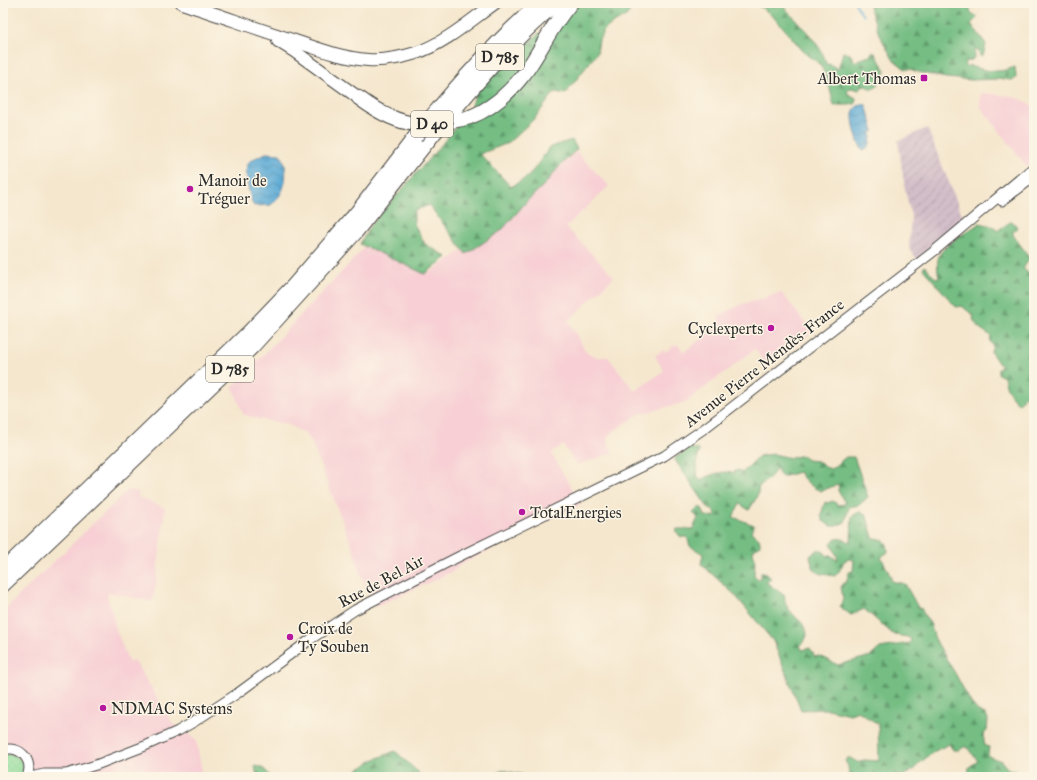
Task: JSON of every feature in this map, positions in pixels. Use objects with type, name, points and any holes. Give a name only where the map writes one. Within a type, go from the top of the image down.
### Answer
[{"type":"highway","name":"D 785","points":[[3,570],[249,332],[294,285],[358,211],[415,137],[475,66],[515,25],[540,3]]},
{"type":"highway","name":"D 785","points":[[3,585],[252,347],[350,238],[435,132],[494,63],[538,19],[557,3]]},
{"type":"highway","name":"D 40","points":[[359,98],[381,112],[404,122],[415,124],[434,123],[470,117],[493,104],[514,85],[532,63],[563,12],[571,3]]},
{"type":"main road","name":"D 40","points":[[182,3],[325,51],[368,60],[393,58],[416,52],[436,44],[495,3]]},
{"type":"main road","name":"D 40","points":[[256,29],[294,51],[359,98]]},
{"type":"street","name":"Avenue Pierre Mendès-France","points":[[946,241],[1034,167]]},
{"type":"street","name":"Avenue Pierre Mendès-France","points":[[589,493],[664,456],[705,428],[946,241],[1034,177]]},
{"type":"street","name":"Rue de Bel Air","points":[[31,777],[44,774],[66,774],[96,766],[178,731],[238,693],[311,639],[355,610],[456,558],[589,493]]},
{"type":"street","points":[[3,750],[14,749],[19,751],[27,760],[29,766],[27,777]]},
{"type":"street","name":"Rue de Bel Air","points":[[29,766],[44,774]]},
{"type":"shaded area","points":[[981,93],[1010,96],[1021,99],[1034,107],[1034,161],[1027,167],[980,106]]},
{"type":"shaded area","points":[[927,128],[964,220],[917,259],[909,248],[911,216],[905,189],[898,141]]},
{"type":"shaded area","points":[[566,141],[609,186],[566,227],[614,277],[568,321],[586,352],[597,357],[608,357],[635,391],[664,371],[655,356],[663,350],[665,352],[677,344],[684,352],[719,325],[719,316],[742,304],[781,292],[812,332],[768,368],[755,349],[686,402],[640,414],[609,435],[607,439],[613,453],[577,465],[563,445],[551,453],[581,504],[460,565],[455,570],[437,579],[376,606],[361,575],[354,551],[311,441],[306,434],[287,424],[258,419],[243,414],[233,387],[367,245],[429,273],[490,232],[511,215]]},
{"type":"shaded area","points":[[128,490],[139,492],[138,497],[165,508],[156,584],[152,602],[108,592],[108,599],[117,632],[129,663],[134,660],[173,724],[196,739],[203,777],[3,777],[3,611]]},
{"type":"green space","points":[[578,3],[637,3],[625,17],[613,23],[604,30],[599,40],[597,53],[565,94],[554,93],[534,119],[508,143],[480,154],[511,187],[529,176],[550,147],[572,140],[577,149],[527,201],[501,231],[466,254],[429,205],[414,211],[414,224],[425,244],[447,257],[425,274],[360,244],[370,226],[442,144],[471,108],[476,92],[539,33],[553,37],[565,18]]},
{"type":"green space","points":[[751,3],[780,3],[816,43],[822,52],[826,64],[832,65],[838,70],[843,52],[850,54],[855,62],[870,56],[872,52],[875,53],[885,70],[883,78],[872,89],[863,85],[859,90],[852,88],[848,90],[847,93],[856,98],[855,104],[834,105],[827,78],[819,64],[807,55],[774,17],[759,6]]},
{"type":"green space","points":[[868,3],[968,3],[971,13],[978,17],[971,24],[986,44],[983,56],[980,56],[978,49],[974,50],[975,56],[971,61],[966,61],[964,64],[967,67],[969,65],[975,68],[994,71],[1002,71],[1015,67],[1016,77],[1014,80],[973,80],[946,78],[905,69],[893,59],[879,34]]},
{"type":"green space","points":[[1012,221],[1018,228],[1013,231],[1013,235],[1030,258],[1024,267],[1024,270],[1034,276],[1034,378],[1029,386],[1032,393],[1028,398],[1024,396],[1019,404],[1009,392],[1004,377],[998,374],[998,369],[1002,366],[998,363],[991,352],[993,346],[990,341],[991,336],[978,327],[973,319],[974,316],[962,306],[956,307],[923,269],[925,266],[934,277],[939,278],[938,259],[941,252],[950,243],[980,223],[994,227],[997,231]]},
{"type":"green space","points":[[690,448],[699,450],[697,475],[700,480],[712,475],[728,472],[732,473],[738,470],[742,473],[759,456],[773,454],[791,458],[804,456],[807,460],[817,461],[825,467],[831,469],[846,457],[854,457],[868,497],[859,505],[849,507],[845,522],[836,526],[831,526],[823,521],[821,515],[825,502],[827,503],[833,501],[838,505],[846,504],[838,491],[839,484],[821,491],[808,483],[799,472],[782,477],[779,474],[777,467],[769,478],[759,486],[757,497],[749,510],[740,504],[733,517],[754,525],[751,532],[758,537],[760,541],[760,545],[753,550],[755,563],[754,575],[758,580],[761,573],[767,574],[771,579],[766,582],[785,596],[785,603],[807,632],[806,639],[800,645],[802,650],[810,648],[815,657],[819,656],[838,665],[871,656],[880,648],[910,643],[911,640],[908,637],[894,635],[864,609],[851,615],[840,607],[843,598],[841,586],[843,583],[846,583],[849,572],[853,571],[854,560],[849,559],[844,561],[840,570],[835,576],[821,574],[813,567],[810,556],[819,549],[827,556],[830,555],[837,560],[838,559],[831,543],[836,539],[843,539],[851,542],[852,516],[860,512],[866,514],[873,538],[881,539],[887,544],[888,552],[881,557],[891,577],[891,581],[905,584],[919,609],[921,608],[925,617],[930,623],[935,639],[971,703],[978,711],[985,714],[988,719],[987,731],[983,735],[985,746],[989,747],[988,755],[1001,761],[1008,769],[1015,770],[1020,777],[968,777],[969,767],[978,761],[966,746],[959,750],[953,750],[949,744],[935,751],[913,770],[901,777],[849,777],[848,766],[845,761],[847,758],[859,763],[864,760],[879,761],[878,724],[858,711],[850,714],[827,709],[801,710],[773,641],[735,595],[701,564],[703,554],[690,546],[687,537],[681,537],[676,532],[677,529],[693,529],[698,518],[693,513],[698,508],[702,508],[705,516],[715,517],[716,514],[713,510],[709,509],[675,460],[676,457]]},
{"type":"green space","points":[[395,751],[423,777],[347,777],[373,760]]},
{"type":"green space","points":[[9,754],[17,757],[22,762],[23,769],[20,777],[3,777],[3,755]]},
{"type":"green space","points":[[255,766],[264,769],[270,777],[257,777]]},
{"type":"green space","points":[[502,770],[533,777],[490,777]]},
{"type":"green space","points":[[1034,771],[1034,777],[1020,777]]},
{"type":"water","points":[[861,104],[866,105],[874,131],[871,132],[871,140],[868,147],[863,150],[857,138],[853,116],[855,109]]},
{"type":"water","points":[[266,153],[280,154],[283,158],[286,174],[285,180],[280,195],[271,205],[256,206],[253,205],[246,177],[246,171],[249,162]]},
{"type":"waterway","points":[[855,3],[863,16]]},
{"type":"place","name":"Albert Thomas","points":[[924,78]]},
{"type":"place","name":"Manoir de Tréguer","points":[[190,189]]},
{"type":"place","name":"Cyclexperts","points":[[771,328]]},
{"type":"place","name":"TotalEnergies","points":[[522,512]]},
{"type":"place","name":"Croix de Ty Souben","points":[[290,637]]},
{"type":"place","name":"NDMAC Systems","points":[[103,708]]}]
